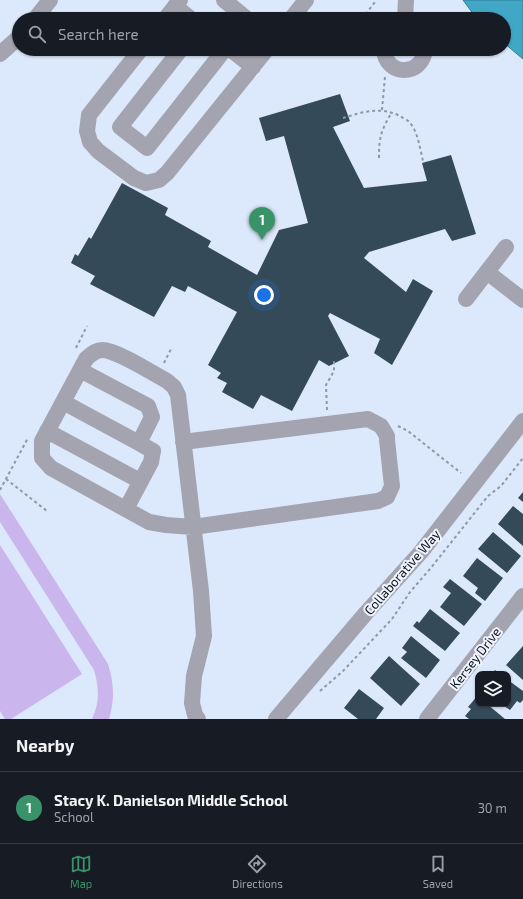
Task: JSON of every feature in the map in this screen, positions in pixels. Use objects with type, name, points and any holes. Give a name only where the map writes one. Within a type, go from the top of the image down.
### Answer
[{"type":"street","points":[[224,0],[239,12]]},
{"type":"street","points":[[297,12],[306,0]]},
{"type":"street","points":[[405,12],[406,0]]},
{"type":"street","points":[[170,12],[177,3],[185,12]]},
{"type":"street","points":[[0,54],[12,43]]},
{"type":"street","points":[[135,56],[89,115],[87,131],[90,142],[98,151],[134,178],[146,183],[159,180],[167,173],[262,56]]},
{"type":"street","points":[[176,56],[120,127],[147,148],[219,56]]},
{"type":"street","points":[[239,56],[253,67]]},
{"type":"street","points":[[385,56],[390,64],[397,69],[406,70],[413,68],[419,63],[423,56]]},
{"type":"street","points":[[466,299],[506,247]]},
{"type":"street","points":[[487,272],[523,300]]},
{"type":"street","points":[[183,442],[368,420],[381,426],[387,436],[392,486],[387,496],[378,501],[193,527],[149,522],[51,468],[42,458],[42,441],[86,359],[92,353],[101,350],[112,352],[167,381],[174,387],[178,395],[183,442],[193,527],[204,636],[194,676],[192,703],[195,715],[198,719]]},
{"type":"street","points":[[80,370],[148,406],[152,417],[139,443]]},
{"type":"street","points":[[63,402],[153,451],[150,462],[126,509]]},
{"type":"street","name":"Collaborative Way","points":[[276,719],[366,613],[421,552],[523,421]]},
{"type":"street","points":[[48,431],[140,481]]},
{"type":"street","name":"Kersey Drive","points":[[427,719],[523,596]]},
{"type":"path","points":[[368,12],[374,4]]},
{"type":"path","points":[[382,110],[385,72]]},
{"type":"path","points":[[343,118],[367,111],[382,110],[392,112],[410,123],[423,161]]},
{"type":"path","points":[[379,158],[379,140],[381,132],[392,112]]},
{"type":"path","points":[[327,413],[326,385],[334,371],[334,361]]},
{"type":"path","points":[[316,695],[343,671],[392,619],[410,592],[488,496],[501,486],[523,458]]},
{"type":"path","points":[[6,478],[47,511]]},
{"type":"shaded area","points":[[0,494],[108,664],[112,678],[113,691],[109,719],[92,719],[95,713],[98,695],[94,670],[0,522]]},
{"type":"shaded area","points":[[0,545],[82,674],[11,719],[5,719],[0,711]]},
{"type":"water","points":[[463,0],[523,0],[523,59],[511,49],[511,12],[472,12]]},
{"type":"building","points":[[340,94],[350,121],[333,127],[364,188],[427,181],[422,163],[451,155],[476,234],[452,241],[445,229],[369,252],[364,258],[406,292],[413,279],[433,291],[392,365],[374,353],[380,339],[330,313],[328,316],[349,356],[329,366],[319,360],[292,411],[261,395],[253,409],[222,392],[227,383],[217,378],[221,373],[208,365],[237,312],[188,286],[185,292],[172,286],[154,317],[90,284],[95,276],[71,263],[75,254],[78,256],[89,237],[91,239],[122,183],[168,208],[165,215],[211,241],[208,247],[257,275],[279,230],[308,223],[284,136],[266,141],[259,118]]},
{"type":"building","points":[[523,492],[523,502],[518,498]]},
{"type":"building","points":[[513,506],[523,514],[523,546],[498,524]]},
{"type":"building","points":[[493,532],[521,556],[507,573],[478,549]]},
{"type":"building","points":[[477,558],[503,578],[485,601],[475,593],[478,588],[463,576]]},
{"type":"building","points":[[450,579],[482,604],[464,626],[440,607],[451,593],[443,587]]},
{"type":"building","points":[[430,609],[460,633],[445,651],[413,626],[417,621],[419,623]]},
{"type":"building","points":[[411,636],[440,660],[426,678],[401,658],[407,652],[402,648]]},
{"type":"building","points":[[523,646],[523,680],[506,665]]},
{"type":"building","points":[[389,656],[420,684],[401,706],[370,678]]},
{"type":"building","points":[[511,682],[523,691],[523,700],[520,703],[517,701],[510,710],[506,707],[511,707]]},
{"type":"building","points":[[359,689],[384,708],[376,719],[358,719],[344,708]]},
{"type":"building","points":[[475,699],[475,707],[491,707],[505,719],[469,719],[465,716],[471,709],[468,707]]},
{"type":"place","name":"Stacy K. Danielson Middle School","points":[[262,240]]}]
